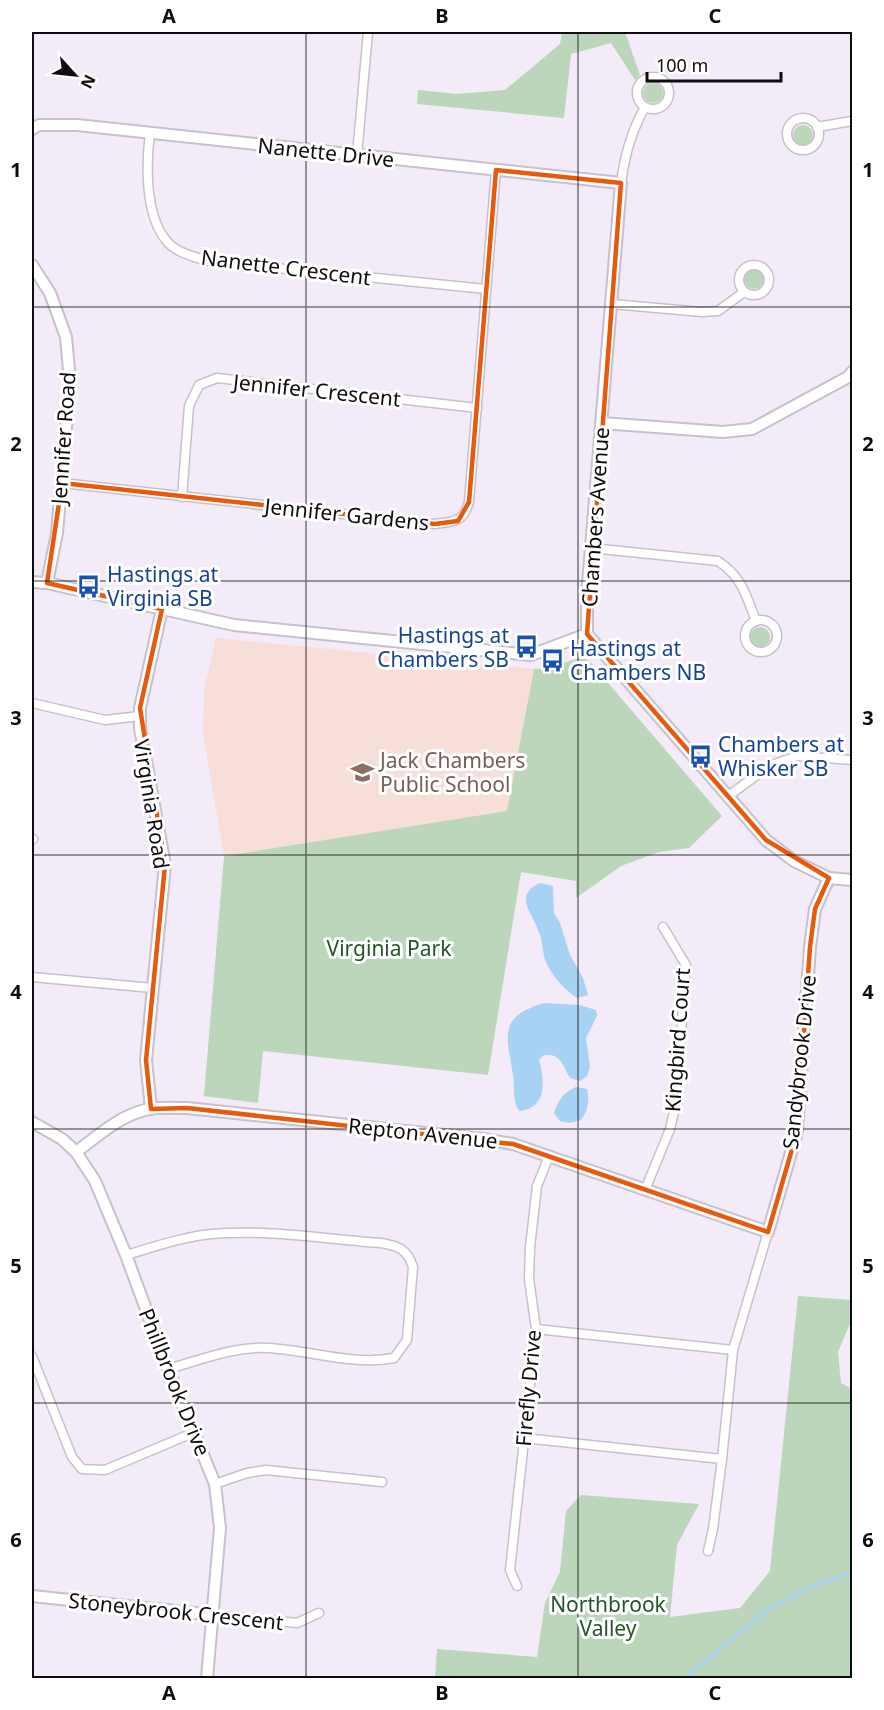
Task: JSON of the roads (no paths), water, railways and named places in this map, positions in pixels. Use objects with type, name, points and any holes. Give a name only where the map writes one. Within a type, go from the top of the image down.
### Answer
[{"type":"street","points":[[357,155],[368,32]]},
{"type":"street","name":"Chambers Avenue","points":[[645,107],[635,125],[626,151],[621,183],[587,596],[587,634],[766,840],[794,861],[829,878],[852,880]]},
{"type":"street","points":[[817,127],[852,121]]},
{"type":"street","name":"Nanette Drive","points":[[32,129],[39,125],[77,125],[621,183]]},
{"type":"street","name":"Nanette Crescent","points":[[150,133],[147,180],[154,215],[165,240],[182,252],[207,261],[486,289]]},
{"type":"street","name":"Jennifer Gardens","points":[[62,483],[435,524],[458,521],[466,512],[469,502],[496,170]]},
{"type":"street","name":"Jennifer Road","points":[[32,265],[50,293],[66,337],[70,381],[57,533],[47,583]]},
{"type":"street","points":[[612,304],[702,312],[718,311],[744,292]]},
{"type":"street","points":[[602,423],[723,432],[752,429],[848,377],[852,372]]},
{"type":"street","name":"Jennifer Crescent","points":[[182,497],[189,406],[200,386],[217,378],[477,408]]},
{"type":"street","points":[[591,548],[718,561],[731,570],[742,585],[756,621]]},
{"type":"street","points":[[32,582],[47,583],[234,625],[531,655],[587,634]]},
{"type":"street","name":"Virginia Road","points":[[151,1109],[146,1060],[165,865],[140,708],[162,609]]},
{"type":"street","points":[[32,703],[105,720],[140,716]]},
{"type":"street","points":[[728,797],[769,766],[796,756],[852,760]]},
{"type":"street","name":"Sandybrook Drive","points":[[708,1551],[722,1459],[733,1350],[797,1132],[810,947],[815,909],[829,878]]},
{"type":"street","name":"Kingbird Court","points":[[645,1190],[670,1129],[676,1102],[686,965],[663,927]]},
{"type":"street","points":[[32,977],[153,988]]},
{"type":"street","name":"Repton Avenue","points":[[76,1152],[112,1124],[135,1113],[151,1109],[187,1108],[483,1139],[513,1143],[768,1232]]},
{"type":"street","name":"Phillbrook Drive","points":[[32,1122],[62,1139],[76,1152],[95,1181],[215,1484],[220,1528],[207,1678]]},
{"type":"street","name":"Firefly Drive","points":[[517,1586],[510,1570],[536,1329],[530,1279],[530,1247],[537,1186],[549,1156]]},
{"type":"street","points":[[126,1255],[209,1234],[253,1233],[381,1243],[397,1246],[409,1256],[412,1267],[407,1340],[393,1358],[375,1362],[268,1348],[242,1349],[168,1369]]},
{"type":"street","points":[[536,1329],[733,1350]]},
{"type":"street","points":[[32,1356],[72,1457],[82,1469],[105,1470],[195,1432]]},
{"type":"street","points":[[524,1438],[722,1459]]},
{"type":"street","points":[[215,1484],[247,1473],[266,1470],[382,1482]]},
{"type":"street","name":"Stoneybrook Crescent","points":[[32,1596],[297,1623],[319,1613]]},
{"type":"water","points":[[540,883],[553,886],[554,913],[560,923],[570,955],[583,978],[588,995],[577,998],[563,987],[546,962],[540,934],[526,898],[527,893]]},
{"type":"water","points":[[544,1003],[579,1005],[596,1010],[597,1016],[586,1038],[590,1067],[587,1076],[580,1081],[570,1078],[558,1058],[544,1055],[539,1060],[543,1085],[539,1100],[528,1109],[519,1111],[515,1098],[509,1030],[518,1015]]},
{"type":"water","points":[[576,1087],[587,1089],[588,1105],[585,1113],[581,1120],[570,1123],[560,1121],[554,1113],[557,1104],[564,1094]]},
{"type":"waterway","points":[[685,1678],[767,1610],[815,1585],[852,1573]]},
{"type":"place","name":"Hastings at Virginia SB","points":[[89,586]]},
{"type":"place","name":"Hastings at Chambers SB","points":[[527,647]]},
{"type":"place","name":"Hastings at Chambers NB","points":[[552,660]]},
{"type":"place","name":"Chambers at Whisker SB","points":[[700,756]]},
{"type":"place","name":"Jack Chambers Public School","points":[[362,772]]},
{"type":"park label","name":"Virginia Park","points":[[389,948]]},
{"type":"park label","name":"Northbrook Valley","points":[[608,1616]]}]
